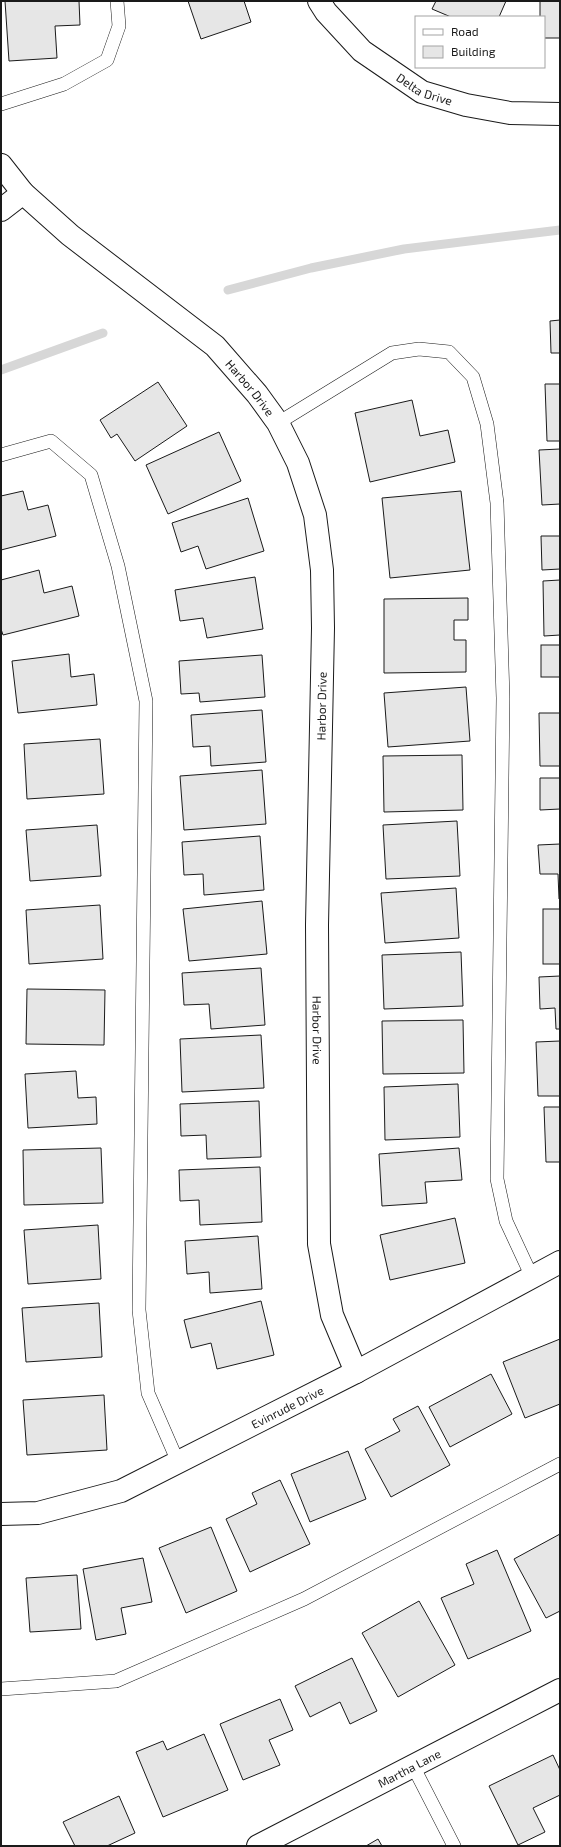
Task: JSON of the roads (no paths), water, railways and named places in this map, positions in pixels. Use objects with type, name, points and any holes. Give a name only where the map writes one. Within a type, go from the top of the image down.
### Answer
[{"type":"street","name":"Delta Drive","points":[[319,1],[326,12],[362,51],[422,92],[466,104],[510,113],[560,114]]},
{"type":"street","name":"Harbor Drive","points":[[1,165],[24,193],[70,236],[215,346],[257,394],[278,423],[298,463],[315,515],[322,570],[323,636],[317,925],[319,1244],[332,1315],[356,1372]]},
{"type":"street","points":[[1,210],[24,193]]},
{"type":"street","name":"Evinrude Drive","points":[[1,1514],[38,1513],[121,1491],[356,1372],[560,1262]]},
{"type":"street","name":"Martha Lane","points":[[258,1846],[560,1690]]},
{"type":"lane","points":[[1,104],[64,84],[107,60],[119,26],[117,1]]},
{"type":"lane","points":[[278,423],[392,354],[419,349],[449,352],[473,377],[487,424],[497,503],[503,698],[498,1179],[506,1221],[532,1277]]},
{"type":"lane","points":[[1,455],[51,441],[91,475],[118,566],[146,702],[140,1310],[148,1393],[178,1462]]},
{"type":"lane","points":[[1,1689],[116,1681],[304,1599],[560,1464]]},
{"type":"lane","points":[[413,1766],[454,1846]]},
{"type":"waterway","points":[[228,290],[311,268],[404,249],[560,230]]},
{"type":"waterway","points":[[1,370],[103,333]]}]
